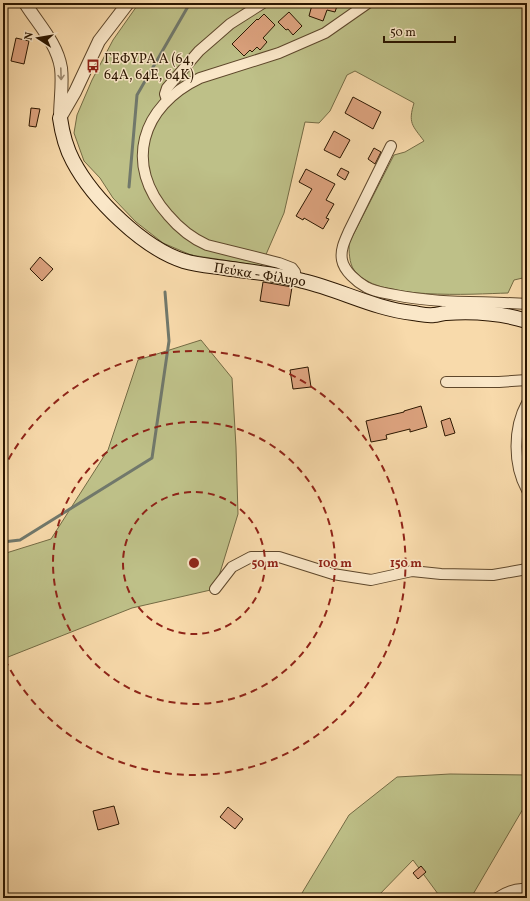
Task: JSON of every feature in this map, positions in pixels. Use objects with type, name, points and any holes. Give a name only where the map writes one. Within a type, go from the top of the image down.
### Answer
[{"type":"main road","name":"Πεύκα - Φίλυρο","points":[[60,118],[69,151],[86,181],[124,223],[153,247],[175,258],[192,263],[296,279],[318,284],[379,306],[403,312],[435,315],[444,313],[482,313],[526,319]]},
{"type":"street","points":[[25,3],[44,30],[58,56],[61,77],[60,118]]},
{"type":"street","points":[[60,118],[75,92],[99,41],[128,3]]},
{"type":"street","points":[[167,100],[167,88],[199,51],[230,24],[263,3]]},
{"type":"street","points":[[296,279],[296,272],[290,267],[213,247],[197,240],[182,230],[157,201],[148,185],[143,152],[149,127],[158,111],[167,100],[189,83],[200,78],[279,53],[325,33],[368,3]]},
{"type":"street","points":[[391,146],[343,244],[342,260],[346,270],[366,288],[383,293],[417,299],[527,304]]},
{"type":"street","points":[[446,382],[499,382],[527,380]]},
{"type":"street","points":[[527,403],[519,425],[516,443],[521,474],[527,490]]},
{"type":"street","points":[[215,589],[232,567],[251,557],[279,557],[333,574],[371,580],[412,571],[442,574],[493,575],[527,569]]},
{"type":"street","points":[[497,898],[506,893],[523,889],[527,890]]},
{"type":"green space","points":[[139,3],[527,3],[527,277],[514,280],[508,293],[425,294],[382,287],[365,280],[354,270],[350,260],[349,243],[394,155],[405,152],[424,141],[412,124],[411,115],[414,103],[355,71],[347,75],[330,111],[319,123],[305,122],[284,213],[261,266],[191,255],[163,243],[136,222],[113,198],[100,178],[84,161],[74,133],[77,115],[92,80],[113,40]]},
{"type":"green space","points":[[201,340],[232,378],[236,447],[238,514],[215,589],[132,608],[3,659],[3,554],[51,539],[108,450],[138,360]]},
{"type":"green space","points":[[450,774],[527,775],[527,802],[472,896],[468,898],[441,898],[413,860],[376,898],[299,898],[349,815],[397,777]]},
{"type":"building","points":[[311,3],[338,3],[335,12],[327,10],[323,21],[309,16],[312,5]]},
{"type":"building","points":[[289,12],[302,26],[293,35],[288,29],[286,30],[278,22]]},
{"type":"building","points":[[264,14],[275,25],[263,38],[267,42],[260,50],[257,47],[252,52],[250,50],[244,56],[232,44]]},
{"type":"building","points":[[16,38],[29,41],[24,64],[11,61]]},
{"type":"building","points":[[353,97],[381,112],[373,129],[345,113]]},
{"type":"building","points":[[31,108],[40,109],[36,127],[29,126]]},
{"type":"building","points":[[334,131],[350,140],[340,158],[324,150]]},
{"type":"building","points":[[374,148],[381,152],[375,164],[368,159]]},
{"type":"building","points":[[341,168],[349,172],[345,180],[337,175]]},
{"type":"building","points":[[306,169],[335,184],[326,200],[334,204],[326,218],[329,219],[323,229],[304,218],[303,220],[296,216],[312,189],[299,182]]},
{"type":"building","points":[[40,257],[53,269],[42,281],[30,269]]},
{"type":"building","points":[[263,282],[292,287],[289,306],[260,301]]},
{"type":"building","points":[[308,367],[311,387],[293,389],[290,370]]},
{"type":"building","points":[[421,406],[427,427],[410,432],[410,429],[386,435],[387,439],[371,442],[366,421],[404,412]]},
{"type":"building","points":[[450,418],[455,433],[445,436],[441,421]]},
{"type":"building","points":[[114,806],[119,824],[98,830],[93,811]]},
{"type":"building","points":[[228,807],[243,819],[235,829],[220,817]]},
{"type":"building","points":[[421,866],[426,872],[418,879],[413,873]]},
{"type":"waterway","points":[[129,187],[137,95],[190,3]]},
{"type":"waterway","points":[[3,542],[20,540],[152,458],[169,341],[165,292]]},
{"type":"place","name":"ΓΕΦΥΡΑ A (64, 64Α, 64Ε, 64Κ)","points":[[93,66]]}]
